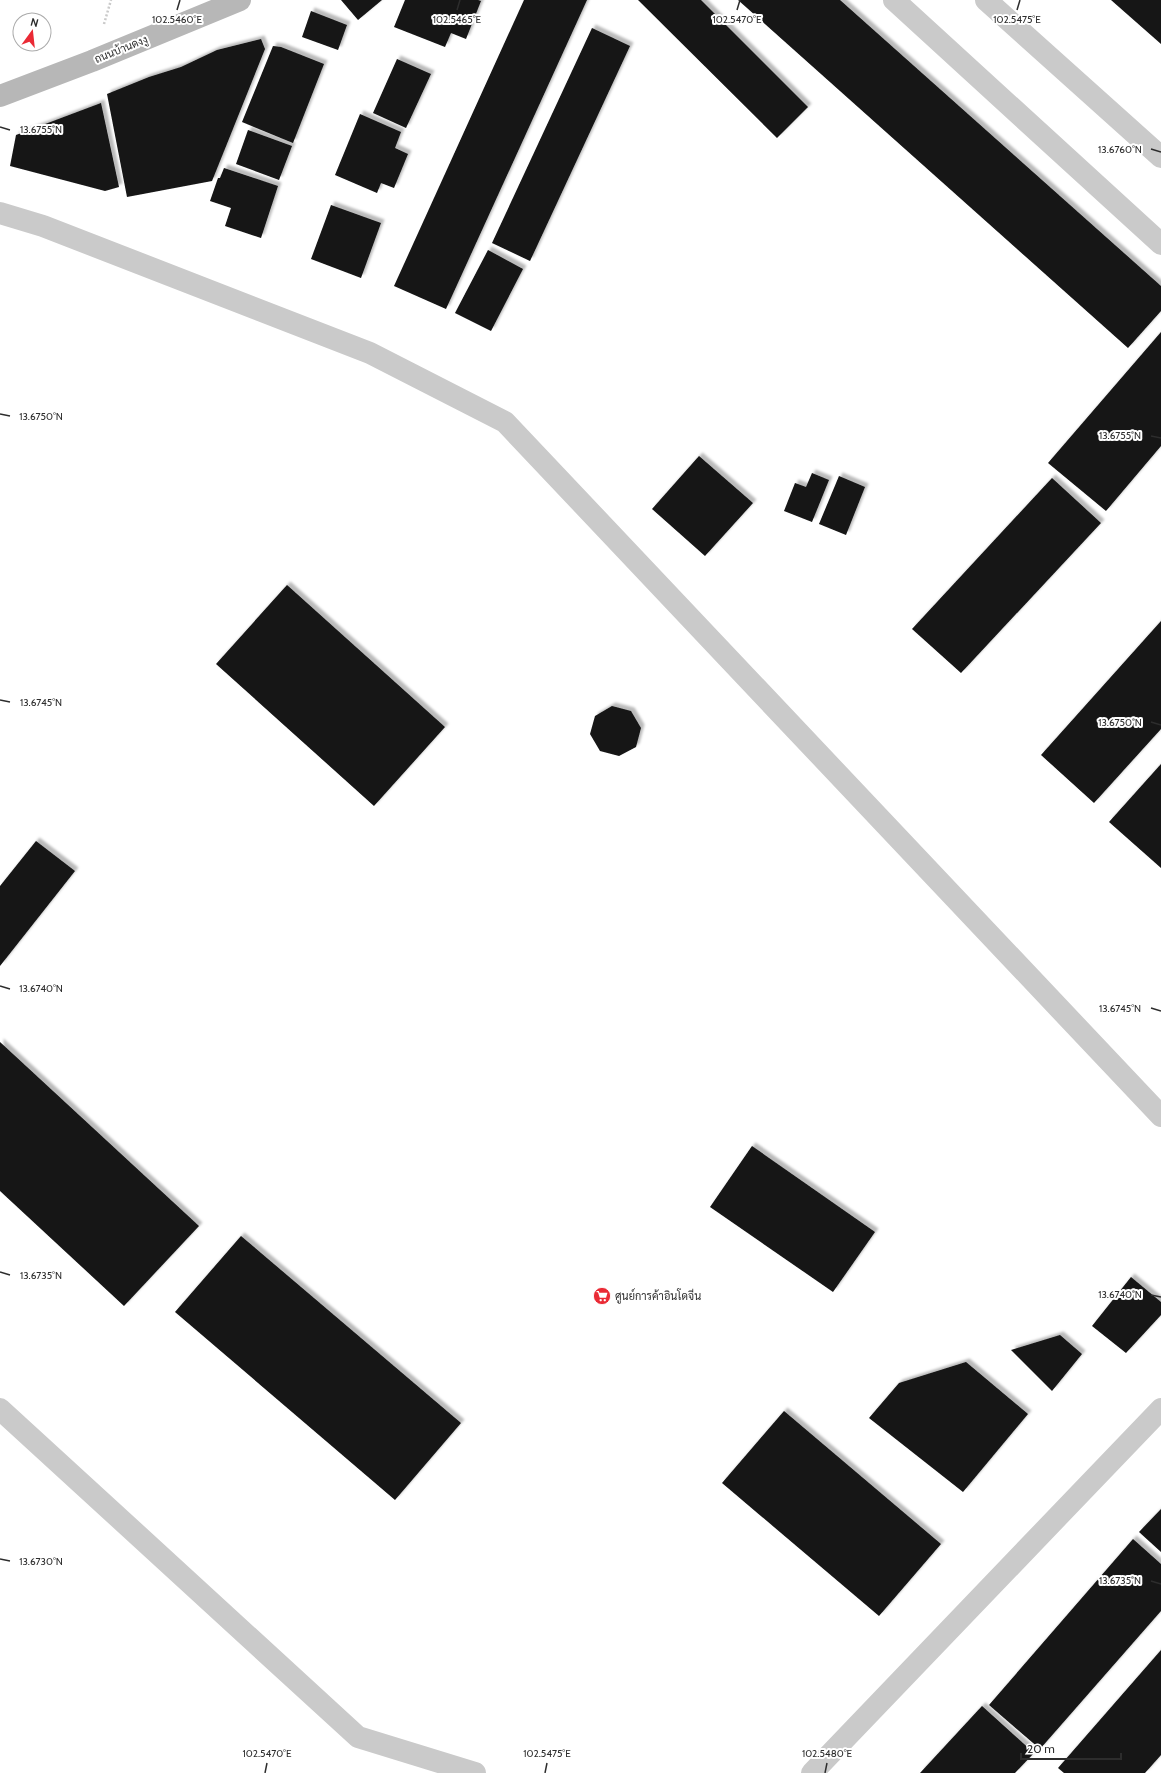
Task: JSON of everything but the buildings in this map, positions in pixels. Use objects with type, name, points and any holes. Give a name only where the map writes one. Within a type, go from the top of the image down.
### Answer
[{"type":"street","name":"ถนนบ้านดงงู","points":[[0,96],[92,61],[240,0]]},
{"type":"street","points":[[894,0],[1161,244]]},
{"type":"street","points":[[986,0],[1161,157]]},
{"type":"street","points":[[0,213],[43,226],[370,353],[505,422],[1161,1116]]},
{"type":"street","points":[[812,1773],[1161,1408]]},
{"type":"street","points":[[0,1409],[358,1737],[475,1773]]},
{"type":"place","name":"ศูนย์การค้าอินโดจีน","points":[[602,1296]]}]
